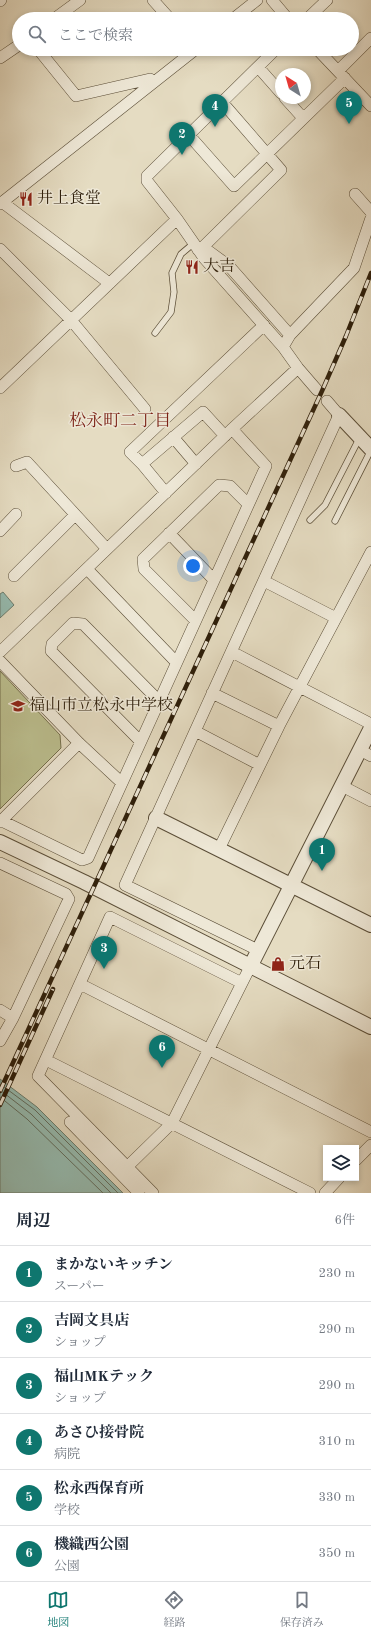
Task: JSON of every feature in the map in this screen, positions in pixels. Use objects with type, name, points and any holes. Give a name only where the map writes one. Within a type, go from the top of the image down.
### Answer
[{"type":"street","points":[[64,12],[80,0]]},
{"type":"street","points":[[153,0],[164,12]]},
{"type":"street","points":[[242,12],[257,0]]},
{"type":"street","points":[[272,0],[282,12]]},
{"type":"street","points":[[314,12],[327,0]]},
{"type":"street","points":[[359,53],[371,38]]},
{"type":"street","points":[[0,58],[12,49]]},
{"type":"street","points":[[44,56],[76,96],[150,79],[154,82]]},
{"type":"street","points":[[109,284],[1,203],[187,56]]},
{"type":"street","points":[[269,56],[147,176],[147,181],[198,247],[204,258],[283,347],[298,368],[317,390]]},
{"type":"street","points":[[324,56],[371,106]]},
{"type":"street","points":[[188,134],[234,186],[266,153],[304,118],[356,56]]},
{"type":"street","points":[[258,67],[275,86]]},
{"type":"street","points":[[198,247],[282,170],[222,102]]},
{"type":"street","points":[[291,104],[304,118]]},
{"type":"street","points":[[356,194],[371,212]]},
{"type":"street","points":[[283,347],[290,336],[354,268],[371,218]]},
{"type":"street","points":[[0,388],[177,219]]},
{"type":"street","points":[[198,247],[229,266],[290,336]]},
{"type":"street","points":[[0,249],[71,320],[145,409]]},
{"type":"street","points":[[166,493],[130,452],[264,325]]},
{"type":"street","points":[[0,652],[229,432],[298,368]]},
{"type":"street","points":[[327,401],[339,416],[368,443]]},
{"type":"street","points":[[79,743],[1,822],[82,860],[88,858],[266,466],[229,432],[203,412],[142,464]]},
{"type":"street","points":[[258,950],[125,885],[339,416]]},
{"type":"street","points":[[173,438],[196,464]]},
{"type":"street","points":[[16,466],[27,462],[107,549]]},
{"type":"street","points":[[195,620],[144,569],[144,559],[219,485],[230,486],[248,504]]},
{"type":"street","points":[[0,531],[16,514]]},
{"type":"street","points":[[14,576],[76,515]]},
{"type":"street","points":[[169,534],[214,580]]},
{"type":"street","points":[[219,849],[279,726],[371,552]]},
{"type":"street","points":[[87,569],[176,662]]},
{"type":"street","points":[[264,581],[336,618]]},
{"type":"street","points":[[140,741],[51,651],[52,644],[74,623],[84,624],[159,701]]},
{"type":"street","points":[[232,652],[371,724]]},
{"type":"street","points":[[0,661],[79,743],[122,783]]},
{"type":"street","points":[[212,693],[279,726]]},
{"type":"street","points":[[127,1167],[172,1122],[342,786],[365,753],[371,728]]},
{"type":"street","points":[[195,731],[260,765]]},
{"type":"street","points":[[342,786],[371,801]]},
{"type":"street","points":[[156,818],[292,884],[371,925]]},
{"type":"street","points":[[0,842],[84,882],[371,1026]]},
{"type":"street","points":[[0,863],[66,894],[69,898],[13,1018],[0,1041]]},
{"type":"street","points":[[153,1193],[38,1076],[110,916],[242,983]]},
{"type":"street","points":[[80,984],[371,1132]]},
{"type":"street","points":[[0,1010],[13,1018]]},
{"type":"street","points":[[46,1060],[172,1122],[310,1193]]},
{"type":"street","points":[[70,1122],[139,1193]]},
{"type":"street","points":[[359,1157],[371,1145]]},
{"type":"street","points":[[325,1193],[336,1181]]},
{"type":"lane","points":[[155,333],[171,312],[174,292],[172,273],[181,254],[198,247]]},
{"type":"lane","points":[[310,520],[325,505],[368,443]]},
{"type":"lane","points":[[334,522],[368,443]]},
{"type":"green space","name":"福山市立松永中学校","points":[[0,671],[60,735],[61,748],[0,809]]},
{"type":"water","points":[[3,592],[14,605],[0,618],[0,594]]},
{"type":"water","points":[[0,1079],[37,1107],[123,1193],[0,1193]]},
{"type":"railway","points":[[0,1091],[322,391],[371,273]]},
{"type":"railway","points":[[0,1105],[53,989]]},
{"type":"place","name":"松永西保育所","points":[[349,124]]},
{"type":"place","name":"あさひ接骨院","points":[[215,127]]},
{"type":"place","name":"吉岡文具店","points":[[182,155]]},
{"type":"place","name":"井上食堂","points":[[26,199]]},
{"type":"place","name":"大吉","points":[[192,267]]},
{"type":"place","name":"福山市立松永中学校","points":[[18,706]]},
{"type":"place","name":"まかないキッチン","points":[[322,871]]},
{"type":"place","name":"元石","points":[[278,964]]},
{"type":"place","name":"福山MKテック","points":[[104,969]]},
{"type":"place","name":"機織西公園","points":[[162,1068]]},
{"type":"district","name":"松永町二丁目","points":[[120,421]]}]
